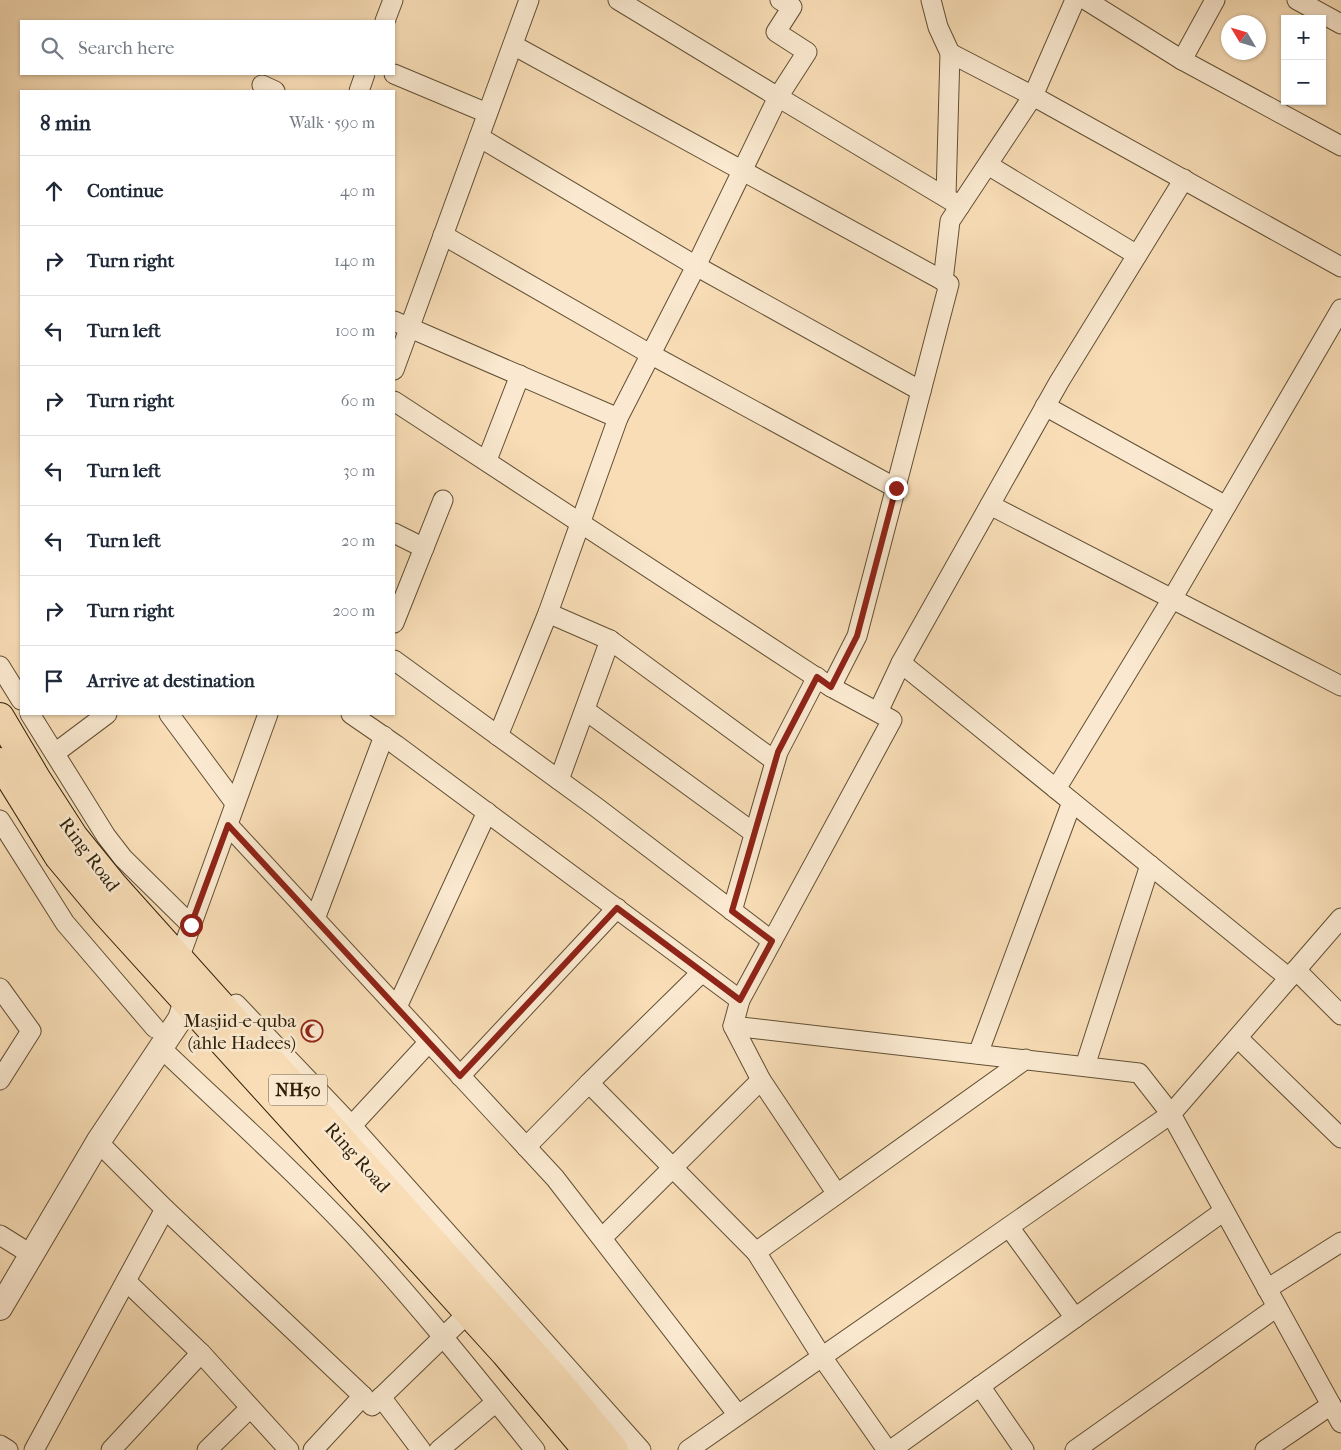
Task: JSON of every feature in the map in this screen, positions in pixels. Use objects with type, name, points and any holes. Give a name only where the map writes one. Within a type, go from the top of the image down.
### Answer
[{"type":"highway","name":"Ring Road","points":[[0,717],[74,837],[189,984],[468,1313],[505,1353],[587,1450]]},
{"type":"highway","name":"Ring Road","points":[[0,762],[59,857],[105,912],[189,984],[346,1132],[614,1450]]},
{"type":"street","points":[[385,20],[393,0]]},
{"type":"street","points":[[395,364],[402,324],[443,234],[529,0]]},
{"type":"street","points":[[618,0],[953,201]]},
{"type":"street","points":[[498,736],[548,613],[618,418],[696,266],[778,97],[807,52],[776,32],[792,7],[780,0]]},
{"type":"street","points":[[931,0],[938,27],[950,53],[953,201],[943,281]]},
{"type":"street","points":[[953,201],[988,165],[1033,96],[1075,0]]},
{"type":"street","points":[[1086,0],[1182,60],[1341,146]]},
{"type":"street","points":[[1182,60],[1215,0]]},
{"type":"street","points":[[1297,0],[1341,24]]},
{"type":"street","points":[[513,45],[949,284],[857,636],[778,752],[732,911]]},
{"type":"street","points":[[950,53],[1033,96],[1341,267]]},
{"type":"street","points":[[395,74],[488,113]]},
{"type":"street","points":[[359,90],[364,75]]},
{"type":"street","points":[[479,137],[696,266],[921,391]]},
{"type":"street","points":[[988,165],[1137,255]]},
{"type":"street","points":[[878,712],[902,663],[1045,406],[1184,179]]},
{"type":"street","points":[[443,234],[650,354],[896,488]]},
{"type":"street","points":[[1056,789],[1172,599],[1341,309]]},
{"type":"street","points":[[402,324],[618,418]]},
{"type":"street","points":[[487,460],[520,375]]},
{"type":"street","points":[[395,402],[581,521],[824,682],[892,720],[740,1000],[733,1026],[762,1080],[838,1194]]},
{"type":"street","points":[[1045,406],[1226,506]]},
{"type":"street","points":[[395,620],[443,500]]},
{"type":"street","points":[[990,505],[1341,686]]},
{"type":"street","points":[[395,534],[424,548]]},
{"type":"street","points":[[548,613],[610,640],[775,761]]},
{"type":"street","points":[[559,780],[610,640]]},
{"type":"street","points":[[395,661],[559,780],[772,941]]},
{"type":"street","points":[[902,663],[1150,865],[1293,974],[1341,1016]]},
{"type":"street","points":[[0,666],[20,698]]},
{"type":"street","points":[[585,710],[754,833]]},
{"type":"street","points":[[31,715],[106,836],[123,858],[191,925]]},
{"type":"street","points":[[55,753],[106,715]]},
{"type":"street","points":[[171,715],[236,803]]},
{"type":"street","points":[[0,1277],[17,1246],[158,1038],[180,1019],[189,984],[191,925],[268,715]]},
{"type":"street","points":[[352,715],[384,736],[740,1000]]},
{"type":"street","points":[[315,919],[384,736]]},
{"type":"street","points":[[978,1054],[1072,802]]},
{"type":"street","points":[[397,1007],[487,812]]},
{"type":"street","points":[[0,820],[65,924],[158,1038],[354,1236],[443,1338],[536,1450]]},
{"type":"street","points":[[228,825],[555,1178],[738,1415]]},
{"type":"street","points":[[1085,1066],[1150,865]]},
{"type":"street","points":[[460,1076],[617,908]]},
{"type":"street","points":[[688,1450],[1171,1114],[1341,918]]},
{"type":"street","points":[[526,1147],[702,972]]},
{"type":"street","points":[[0,988],[31,1030],[0,1080]]},
{"type":"street","points":[[733,1026],[1139,1073],[1171,1114],[1341,1423]]},
{"type":"street","points":[[0,1308],[17,1246],[98,1142],[158,1038]]},
{"type":"street","points":[[1238,1038],[1341,1138]]},
{"type":"street","points":[[429,1042],[346,1132],[641,1450]]},
{"type":"street","points":[[756,1252],[1026,1059]]},
{"type":"street","points":[[602,1238],[762,1080]]},
{"type":"street","points":[[589,1083],[756,1252],[822,1357],[889,1450],[1224,1211]]},
{"type":"street","points":[[98,1142],[165,1209],[372,1397],[421,1450]]},
{"type":"street","points":[[34,1450],[165,1209]]},
{"type":"street","points":[[1009,1227],[1075,1318]]},
{"type":"street","points":[[1267,1289],[1341,1242]]},
{"type":"street","points":[[126,1281],[201,1353],[289,1450]]},
{"type":"street","points":[[1075,1450],[1277,1306]]},
{"type":"street","points":[[313,1450],[372,1397],[443,1338],[468,1313]]},
{"type":"street","points":[[111,1450],[201,1353]]},
{"type":"street","points":[[980,1386],[1024,1450]]},
{"type":"street","points":[[438,1450],[496,1402]]},
{"type":"street","points":[[1265,1450],[1331,1405]]},
{"type":"street","points":[[207,1450],[250,1408]]},
{"type":"street","points":[[0,1445],[8,1450]]},
{"type":"place","name":"Masjid-e-quba (ahle Hadees)","points":[[312,1031]]},
{"type":"route","points":[[191,925],[228,825],[460,1076],[617,908],[740,1000],[772,941],[732,911],[778,752],[817,677],[831,687],[857,636],[896,488]]}]
